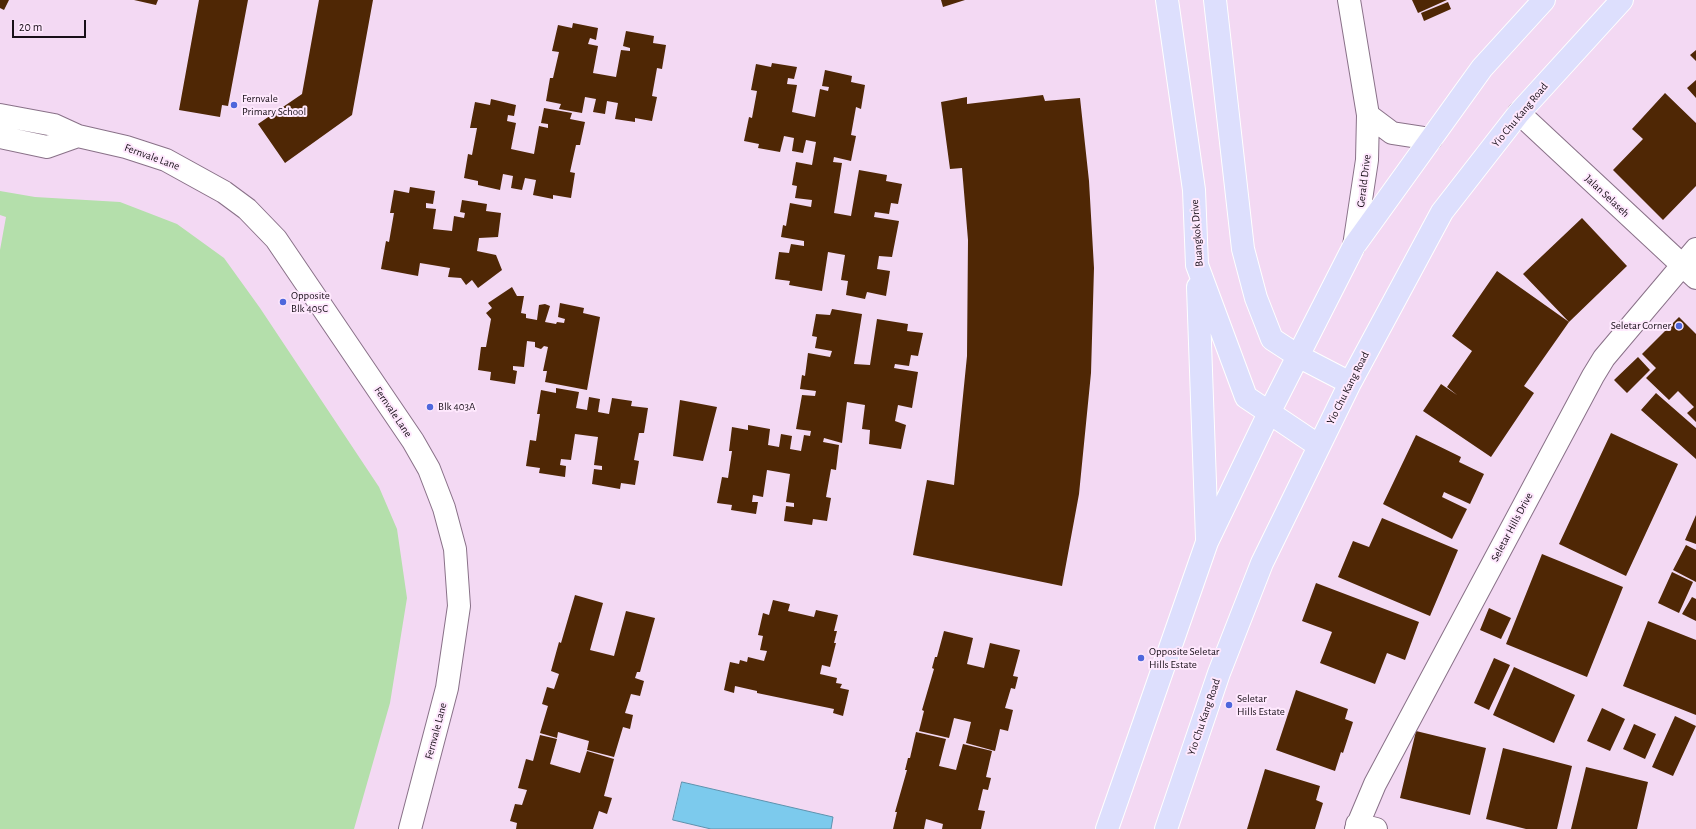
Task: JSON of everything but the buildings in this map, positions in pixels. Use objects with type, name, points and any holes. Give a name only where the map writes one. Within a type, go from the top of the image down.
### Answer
[{"type":"main road","name":"Buangkok Drive","points":[[1167,0],[1194,190],[1197,266],[1246,397],[1319,446]]},
{"type":"main road","points":[[1215,0],[1243,249],[1256,298],[1272,339],[1298,356],[1350,383]]},
{"type":"main road","points":[[1107,829],[1207,542],[1269,413],[1354,246],[1482,68],[1544,0]]},
{"type":"main road","name":"Yio Chu Kang Road","points":[[1166,829],[1219,673],[1262,563],[1350,383],[1442,212],[1519,113],[1622,0]]},
{"type":"main road","points":[[1197,266],[1207,542]]},
{"type":"street","name":"Gerald Drive","points":[[1349,0],[1368,115],[1368,160],[1354,246]]},
{"type":"street","name":"Jalan Selaseh","points":[[1519,113],[1691,264]]},
{"type":"street","name":"Fernvale Lane","points":[[0,114],[54,125],[78,136],[126,147],[166,160],[224,192],[247,209],[276,239],[413,442],[429,470],[444,508],[455,549],[459,606],[447,688],[410,829]]},
{"type":"street","points":[[1368,115],[1392,133],[1431,139]]},
{"type":"street","points":[[0,137],[47,147],[78,136]]},
{"type":"street","name":"Seletar Hills Drive","points":[[1363,827],[1375,784],[1592,376],[1604,358],[1691,264]]},
{"type":"green space","points":[[0,191],[35,197],[120,202],[177,224],[224,258],[260,308],[379,487],[397,529],[407,598],[390,703],[354,829],[0,829],[0,250],[6,217],[0,215]]},
{"type":"water","points":[[682,782],[833,817],[831,829],[711,829],[673,820]]},
{"type":"place","name":"Fernvale Primary School","points":[[234,105]]},
{"type":"place","name":"Opposite Blk 405C","points":[[283,302]]},
{"type":"place","name":"Seletar Corner","points":[[1679,326]]},
{"type":"place","name":"Blk 403A","points":[[430,407]]},
{"type":"place","name":"Opposite Seletar Hills Estate","points":[[1141,658]]},
{"type":"place","name":"Seletar Hills Estate","points":[[1229,705]]}]
